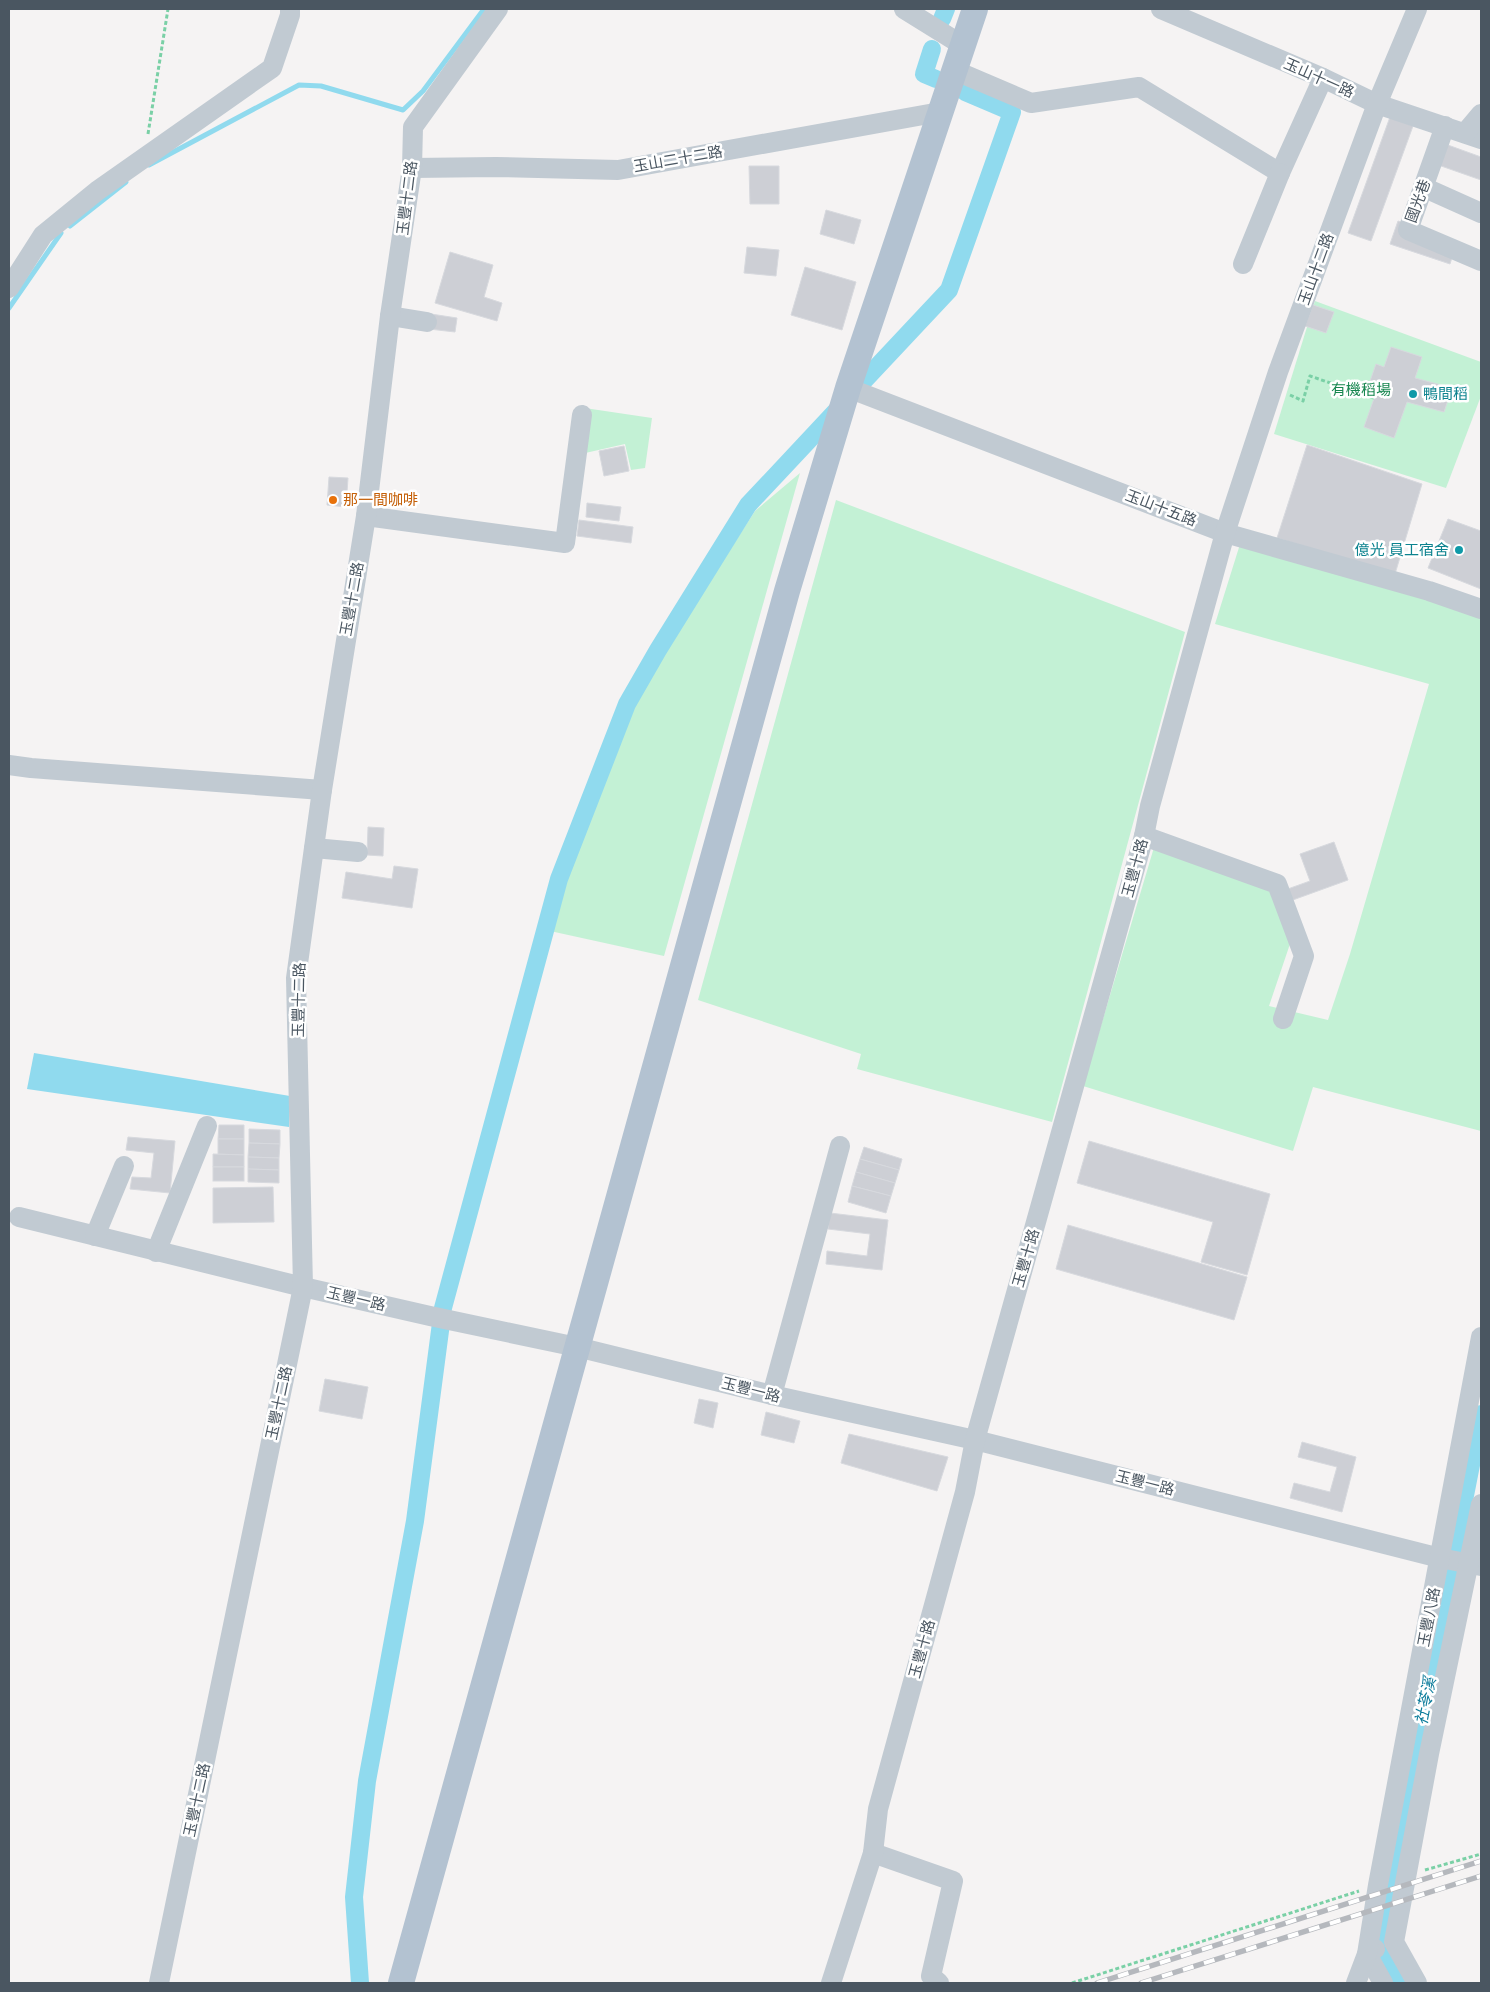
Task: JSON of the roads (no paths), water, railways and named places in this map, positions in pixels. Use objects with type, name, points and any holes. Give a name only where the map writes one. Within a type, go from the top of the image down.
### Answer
[{"type":"main road","points":[[401,1983],[784,600],[848,388],[940,112],[956,71],[962,45],[975,9]]},
{"type":"street","points":[[9,288],[43,235],[97,191],[272,68],[290,15],[290,9]]},
{"type":"street","name":"玉豐十二路","points":[[159,1983],[303,1287],[296,978],[322,790],[366,516],[390,316],[412,168],[413,126],[498,9]]},
{"type":"street","points":[[904,9],[962,45]]},
{"type":"street","name":"玉山十一路","points":[[1160,9],[1198,16],[1377,104],[1473,136]]},
{"type":"street","name":"玉山十二路","points":[[1225,533],[1287,348],[1377,104],[1416,9]]},
{"type":"street","points":[[956,71],[1031,103],[1138,87],[1280,173]]},
{"type":"street","points":[[1243,264],[1280,173],[1323,78]]},
{"type":"street","name":"玉山二十二路","points":[[412,168],[496,167],[618,170],[940,112]]},
{"type":"street","points":[[1473,136],[1481,114]]},
{"type":"street","name":"國光巷","points":[[1445,126],[1408,230],[1481,261]]},
{"type":"street","points":[[1423,187],[1481,212]]},
{"type":"street","points":[[390,316],[427,322]]},
{"type":"street","name":"玉山十五路","points":[[848,388],[1225,533],[1429,591],[1481,608]]},
{"type":"street","points":[[366,516],[565,543],[582,415]]},
{"type":"street","name":"玉豐十路","points":[[831,1983],[873,1853],[878,1809],[965,1492],[975,1440],[1144,836],[1150,806],[1225,533]]},
{"type":"street","points":[[9,765],[322,790]]},
{"type":"street","points":[[1144,836],[1277,884],[1304,956],[1283,1019]]},
{"type":"street","points":[[314,848],[358,852]]},
{"type":"street","points":[[156,1252],[207,1126]]},
{"type":"street","points":[[772,1395],[840,1146]]},
{"type":"street","points":[[95,1236],[124,1166]]},
{"type":"street","name":"玉豐一路","points":[[19,1217],[303,1287],[577,1347],[772,1395],[975,1440],[1461,1561]]},
{"type":"street","name":"玉豐八路","points":[[1356,1983],[1380,1947],[1378,1886],[1461,1561],[1481,1337]]},
{"type":"street","points":[[1383,1983],[1380,1947],[1408,1875],[1461,1561],[1481,1504]]},
{"type":"street","points":[[873,1853],[953,1882],[931,1976],[939,1983]]},
{"type":"street","points":[[1380,1947],[1417,1983]]},
{"type":"water","points":[[34,1053],[290,1096],[289,1127],[27,1089]]},
{"type":"waterway","points":[[149,165],[299,85],[321,86],[403,110],[423,91],[484,9]]},
{"type":"waterway","points":[[942,19],[946,9]]},
{"type":"waterway","points":[[932,49],[924,74],[936,79]]},
{"type":"waterway","points":[[858,387],[949,290],[1012,112],[965,92]]},
{"type":"waterway","points":[[70,226],[126,182]]},
{"type":"waterway","points":[[9,308],[61,233]]},
{"type":"waterway","points":[[360,1983],[354,1897],[367,1781],[415,1521],[443,1308],[559,879],[627,704],[658,650],[748,505],[838,409]]},
{"type":"waterway","name":"社苓溪","points":[[1403,1983],[1378,1938],[1481,1414]]},
{"type":"railway","points":[[1097,1983],[1481,1861]]},
{"type":"railway","points":[[1141,1983],[1481,1876]]},
{"type":"place","name":"鴨間稻","points":[[1413,394]]},
{"type":"place","name":"那一間咖啡","points":[[333,500]]},
{"type":"place","name":"億光 員工宿舍","points":[[1459,550]]},
{"type":"park label","name":"有機稻場","points":[[1361,390]]}]
